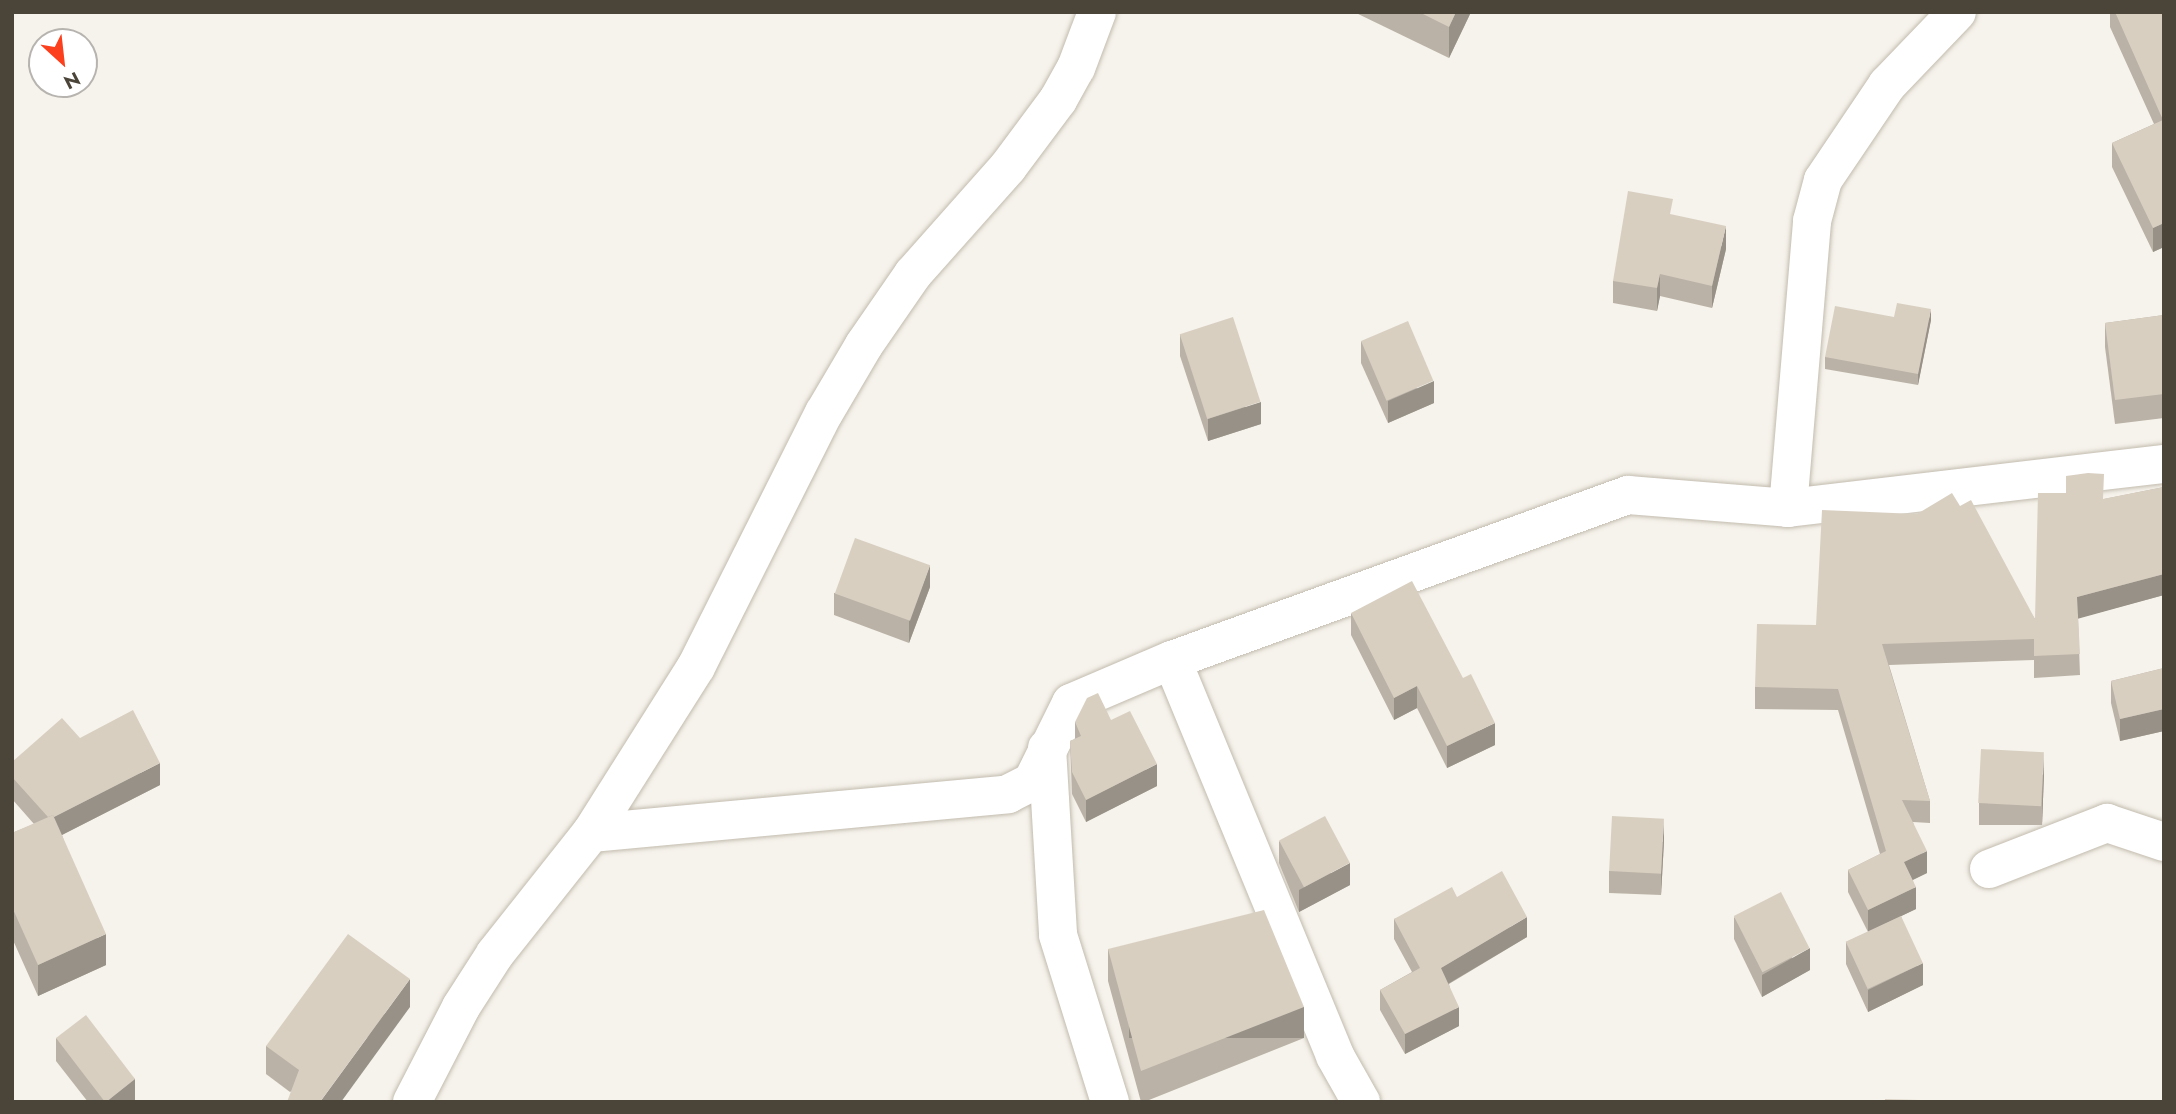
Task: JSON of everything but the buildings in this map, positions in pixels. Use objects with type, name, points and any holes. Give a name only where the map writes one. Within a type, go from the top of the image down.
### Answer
[{"type":"street","points":[[412,1102],[461,1007],[495,954],[592,833],[696,667],[824,413],[864,345],[913,274],[1008,167],[1058,100],[1076,68],[1097,12]]},
{"type":"street","points":[[1788,508],[1812,221],[1823,180],[1887,85],[1957,12]]},
{"type":"street","points":[[592,833],[1008,794],[1031,782],[1071,703],[1172,660],[1628,495],[1788,508],[2164,464]]},
{"type":"street","points":[[1172,660],[1335,1056],[1361,1102]]},
{"type":"street","points":[[1047,748],[1058,935],[1110,1102]]},
{"type":"street","points":[[1989,869],[2107,823],[2164,842]]}]
